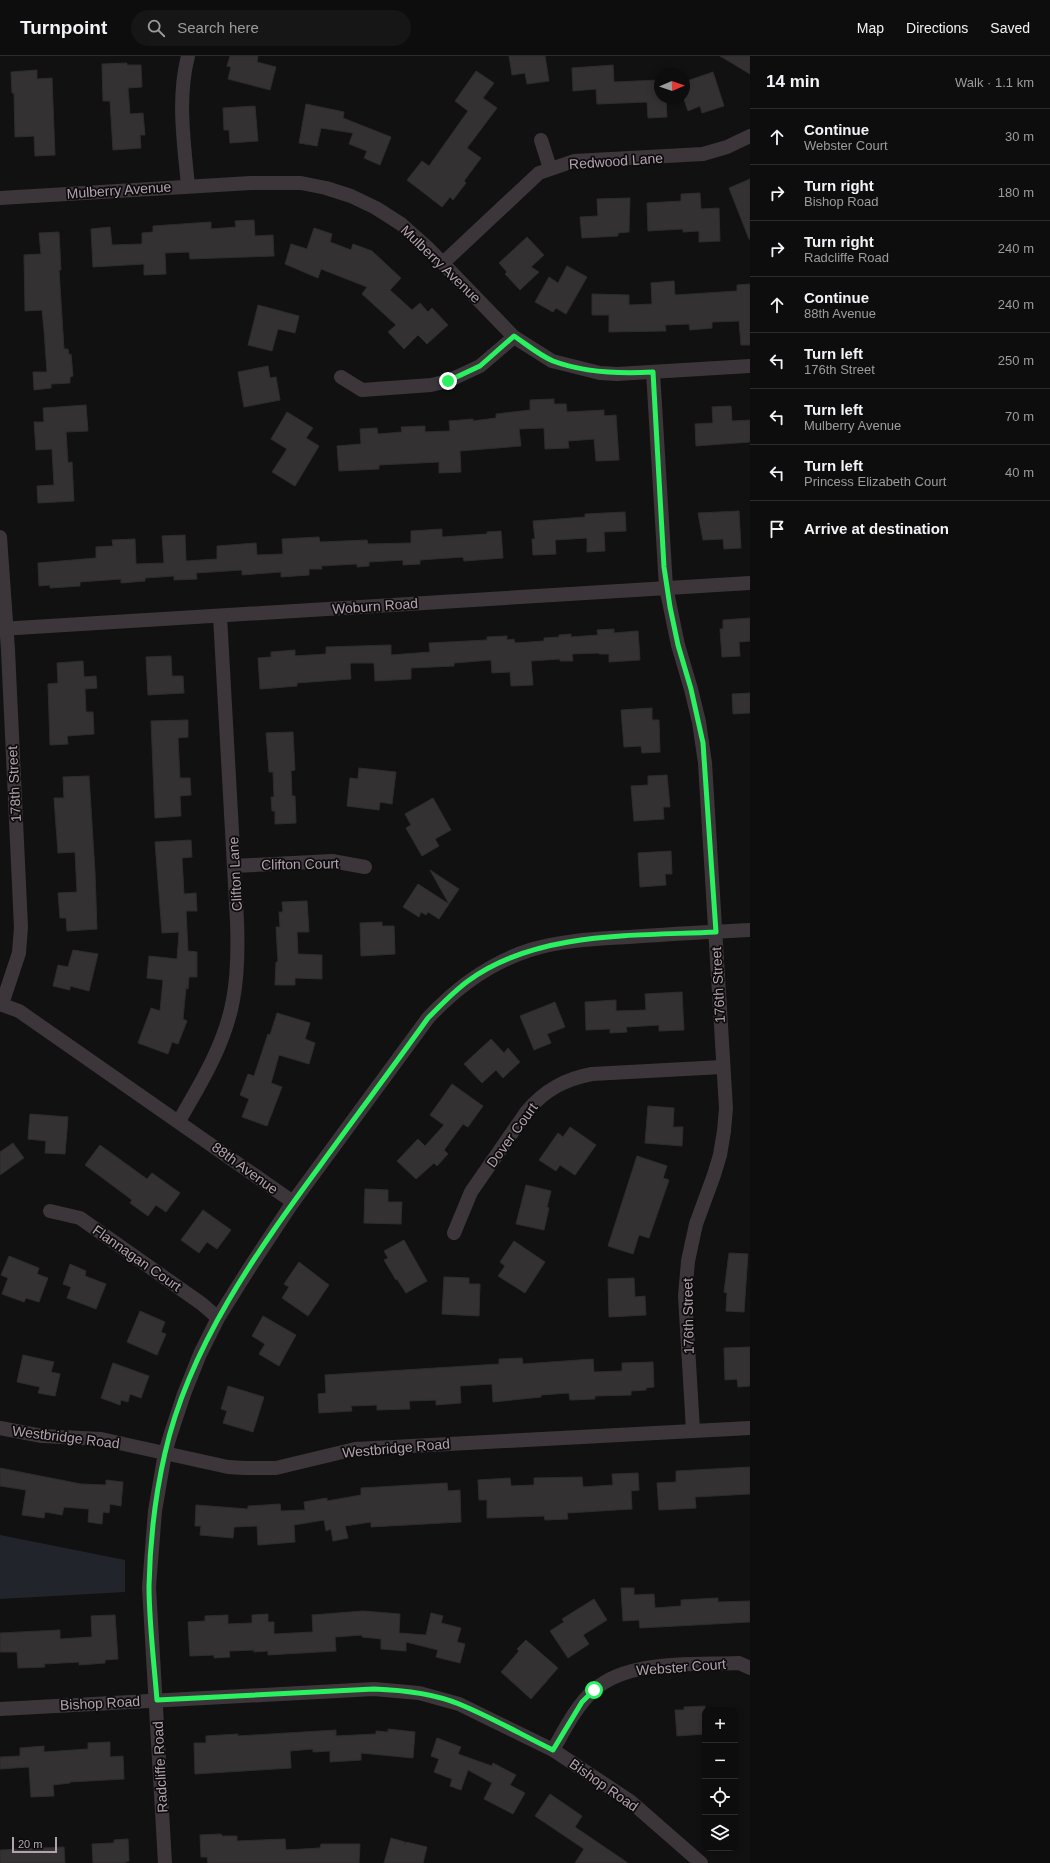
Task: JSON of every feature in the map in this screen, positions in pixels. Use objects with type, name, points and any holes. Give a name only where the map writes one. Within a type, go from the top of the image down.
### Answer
[{"type":"street","points":[[188,56],[184,71],[181,98],[188,186]]},
{"type":"street","name":"Redwood Lane","points":[[443,264],[539,173],[550,168],[574,161],[703,154],[727,147],[750,136]]},
{"type":"street","points":[[541,140],[550,168]]},
{"type":"street","name":"Mulberry Avenue","points":[[0,198],[188,186],[280,182],[301,183],[326,188],[351,196],[376,208],[401,224],[514,336],[552,360],[580,368],[617,374],[750,366]]},
{"type":"street","points":[[340,376],[362,390],[442,383],[467,374],[480,366],[514,336]]},
{"type":"street","name":"176th Street","points":[[653,372],[666,587],[678,645],[691,689],[703,743],[716,932],[722,1067],[726,1108],[724,1131],[714,1175],[696,1224],[690,1246],[686,1275],[685,1296],[693,1430]]},
{"type":"street","name":"178th Street","points":[[0,538],[3,629],[21,927],[19,954],[1,1004]]},
{"type":"street","name":"Woburn Road","points":[[3,629],[750,583]]},
{"type":"street","name":"Clifton Lane","points":[[178,1120],[208,1070],[218,1049],[233,1001],[238,946],[220,616]]},
{"type":"street","name":"Clifton Court","points":[[234,866],[332,861],[365,867]]},
{"type":"street","name":"88th Avenue","points":[[1,1004],[20,1011],[178,1120],[275,1191],[293,1202],[428,1018],[446,999],[469,980],[500,962],[530,950],[576,940],[750,930]]},
{"type":"street","name":"Dover Court","points":[[454,1233],[471,1192],[527,1111],[536,1101],[553,1087],[572,1079],[592,1074],[722,1067]]},
{"type":"street","name":"Radcliffe Road","points":[[165,1863],[157,1700],[149,1587],[155,1512],[165,1453],[184,1394],[200,1354],[218,1318],[293,1202]]},
{"type":"street","name":"Flannagan Court","points":[[50,1211],[80,1218],[202,1304],[218,1318]]},
{"type":"street","name":"Westbridge Road","points":[[0,1428],[42,1436],[101,1439],[228,1467],[258,1469],[298,1464],[355,1449],[750,1428]]},
{"type":"street","name":"Webster Court","points":[[553,1750],[582,1702],[594,1690],[614,1677],[631,1670],[648,1667],[739,1663],[750,1668]]},
{"type":"street","name":"Bishop Road","points":[[0,1709],[374,1689],[396,1690],[438,1697],[459,1704],[553,1750],[630,1801],[701,1863]]},
{"type":"shaded area","points":[[0,1535],[125,1560],[125,1592],[0,1599]]},
{"type":"building","points":[[230,56],[258,56],[257,62],[276,67],[270,90],[228,79],[231,67],[227,66]]},
{"type":"building","points":[[509,56],[545,56],[549,81],[527,84],[525,73],[512,75]]},
{"type":"building","points":[[720,56],[750,56],[750,74]]},
{"type":"building","points":[[127,63],[127,65],[141,65],[142,87],[128,88],[130,114],[143,113],[145,135],[140,135],[141,148],[113,150],[110,101],[103,101],[102,64]]},
{"type":"building","points":[[613,65],[614,82],[654,80],[654,104],[666,104],[667,117],[648,118],[647,102],[597,104],[596,89],[573,91],[572,68]]},
{"type":"building","points":[[37,70],[37,79],[52,78],[55,155],[35,156],[34,136],[15,137],[14,93],[12,93],[11,72]]},
{"type":"building","points":[[476,71],[494,83],[483,98],[497,108],[467,148],[481,158],[464,181],[466,183],[453,200],[450,197],[442,207],[407,180],[422,161],[429,166],[468,111],[455,101]]},
{"type":"building","points":[[713,72],[724,106],[702,113],[700,106],[688,111],[686,104],[690,104],[690,80]]},
{"type":"building","points":[[306,104],[344,112],[343,118],[391,137],[380,165],[364,158],[367,151],[349,144],[353,133],[321,128],[317,146],[299,143]]},
{"type":"building","points":[[255,106],[258,141],[230,143],[229,130],[224,130],[223,108]]},
{"type":"building","points":[[750,179],[750,239],[749,239],[729,188]]},
{"type":"building","points":[[700,193],[701,209],[719,208],[720,241],[699,242],[699,231],[683,232],[683,229],[648,231],[647,203],[681,201],[681,194]]},
{"type":"building","points":[[630,198],[629,232],[618,233],[618,236],[582,238],[580,217],[598,216],[597,199]]},
{"type":"building","points":[[254,220],[255,236],[273,235],[274,256],[190,259],[189,252],[165,253],[166,274],[144,275],[144,264],[93,267],[91,229],[110,227],[112,245],[142,244],[142,233],[153,232],[153,226],[211,222],[211,229],[236,227],[235,221]]},
{"type":"building","points":[[314,228],[332,234],[330,242],[351,250],[353,244],[372,251],[401,278],[390,290],[412,310],[420,303],[428,312],[432,308],[448,325],[427,344],[418,335],[404,349],[388,332],[396,325],[362,294],[367,287],[321,269],[318,278],[285,264],[291,244],[307,249]]},
{"type":"building","points":[[59,232],[61,270],[59,270],[64,349],[68,349],[69,355],[71,354],[73,376],[70,377],[70,383],[51,384],[51,388],[34,390],[33,372],[47,372],[44,330],[42,310],[25,311],[24,255],[41,254],[39,233]]},
{"type":"building","points":[[527,237],[544,255],[531,267],[539,272],[520,290],[505,274],[507,272],[499,263]]},
{"type":"building","points":[[567,266],[587,277],[566,314],[556,308],[553,312],[535,302],[549,277],[558,283]]},
{"type":"building","points":[[674,281],[675,295],[737,291],[737,285],[750,284],[750,345],[741,345],[739,321],[712,322],[712,328],[690,330],[689,324],[665,325],[666,331],[609,332],[609,315],[592,315],[592,294],[629,295],[629,305],[652,304],[651,283]]},
{"type":"building","points":[[258,305],[299,316],[295,333],[278,329],[272,351],[248,345]]},
{"type":"building","points":[[268,366],[270,378],[276,377],[280,400],[244,407],[238,372]]},
{"type":"building","points":[[554,399],[554,404],[566,404],[567,412],[604,410],[604,416],[616,415],[619,460],[596,461],[594,439],[568,441],[569,448],[545,449],[544,428],[519,429],[521,446],[460,451],[461,472],[439,473],[439,462],[379,465],[379,469],[339,471],[337,446],[361,444],[360,429],[377,428],[378,434],[402,432],[401,427],[425,426],[425,432],[450,431],[449,421],[473,419],[473,421],[496,418],[496,414],[530,410],[530,400]]},
{"type":"building","points":[[86,405],[88,431],[66,432],[68,463],[72,462],[74,501],[38,503],[37,486],[54,485],[52,449],[36,450],[34,422],[44,422],[43,408]]},
{"type":"building","points":[[731,406],[732,421],[750,420],[750,442],[696,446],[695,424],[713,423],[712,407]]},
{"type":"building","points":[[287,412],[313,428],[306,438],[319,446],[295,486],[272,472],[287,449],[271,439]]},
{"type":"building","points":[[739,511],[741,548],[724,549],[723,539],[703,540],[698,513]]},
{"type":"building","points":[[625,512],[626,531],[604,532],[605,551],[587,552],[587,538],[555,540],[556,554],[533,555],[532,539],[535,539],[533,521],[585,517],[585,514]]},
{"type":"building","points":[[442,529],[442,537],[487,534],[487,532],[501,531],[503,558],[464,561],[463,557],[420,560],[420,564],[403,565],[403,560],[369,562],[369,566],[357,567],[357,564],[321,566],[322,569],[309,569],[309,575],[281,577],[281,572],[242,575],[242,570],[196,573],[197,579],[174,580],[174,576],[145,578],[145,581],[121,583],[121,579],[80,582],[80,586],[50,588],[50,585],[39,586],[38,563],[96,558],[96,547],[113,546],[112,540],[135,539],[136,564],[164,563],[162,536],[185,535],[186,561],[217,559],[217,546],[256,543],[257,555],[283,554],[282,539],[319,537],[320,542],[367,540],[368,544],[411,543],[411,531]]},
{"type":"building","points":[[750,618],[750,641],[739,642],[740,656],[722,657],[720,629],[723,629],[723,620]]},
{"type":"building","points":[[614,629],[614,633],[638,631],[640,660],[609,662],[609,654],[599,653],[572,654],[573,661],[560,661],[560,659],[531,661],[533,685],[511,686],[510,672],[492,673],[491,660],[454,663],[454,666],[411,668],[411,679],[375,681],[374,663],[351,663],[351,679],[297,683],[297,686],[260,689],[258,658],[271,657],[271,652],[295,650],[295,656],[326,654],[326,647],[391,645],[391,655],[430,652],[429,643],[487,640],[487,637],[507,636],[507,640],[514,639],[515,643],[544,641],[544,638],[559,637],[559,635],[571,634],[571,637],[598,635],[597,630]]},
{"type":"building","points":[[171,656],[172,676],[183,676],[184,693],[148,695],[146,657]]},
{"type":"building","points":[[83,661],[84,677],[96,676],[97,688],[85,689],[86,712],[93,712],[94,734],[67,736],[68,744],[50,745],[48,684],[58,683],[57,663]]},
{"type":"building","points":[[750,693],[750,713],[733,714],[732,694]]},
{"type":"building","points":[[652,708],[652,720],[659,720],[660,752],[642,753],[641,746],[624,747],[621,710]]},
{"type":"building","points":[[188,720],[188,737],[178,738],[180,778],[190,778],[191,795],[180,796],[181,816],[155,818],[151,721]]},
{"type":"building","points":[[293,732],[295,770],[291,771],[292,796],[295,796],[296,823],[275,824],[275,811],[272,811],[271,797],[274,797],[273,772],[269,772],[266,733]]},
{"type":"building","points":[[359,768],[396,772],[392,804],[380,802],[379,810],[347,806],[350,778],[358,779]]},
{"type":"building","points":[[667,775],[670,807],[663,807],[664,819],[634,821],[631,786],[648,785],[648,776]]},
{"type":"building","points":[[89,776],[97,929],[67,931],[66,918],[60,918],[58,893],[77,892],[75,852],[58,853],[54,798],[64,798],[63,777]]},
{"type":"building","points":[[433,798],[451,830],[435,839],[439,846],[422,856],[406,828],[411,825],[405,814]]},
{"type":"building","points":[[191,840],[192,857],[182,858],[184,894],[196,893],[197,911],[186,911],[188,951],[197,952],[197,977],[189,977],[188,989],[186,988],[183,1019],[187,1021],[178,1044],[172,1042],[168,1054],[138,1043],[151,1008],[160,1011],[163,980],[147,978],[149,956],[177,959],[179,932],[162,933],[155,842]]},
{"type":"building","points":[[671,851],[672,874],[665,874],[666,885],[640,887],[638,853]]},
{"type":"building","points":[[430,870],[459,889],[449,904]]},
{"type":"building","points":[[418,884],[449,904],[439,919],[428,912],[426,915],[421,912],[419,917],[403,907]]},
{"type":"building","points":[[307,901],[309,932],[297,932],[298,954],[322,955],[322,979],[295,978],[295,985],[275,985],[276,962],[278,962],[276,927],[280,927],[279,912],[283,912],[282,902]]},
{"type":"building","points":[[382,922],[382,926],[394,926],[395,954],[361,956],[360,923]]},
{"type":"building","points":[[73,950],[98,954],[89,991],[70,986],[70,990],[53,986],[58,965],[68,967]]},
{"type":"building","points":[[682,992],[684,1030],[659,1031],[659,1025],[626,1027],[627,1032],[610,1033],[610,1029],[586,1030],[585,1002],[616,1000],[616,1011],[646,1010],[645,994]]},
{"type":"building","points":[[555,1002],[565,1027],[547,1034],[551,1043],[534,1050],[520,1016]]},
{"type":"building","points":[[277,1013],[310,1023],[305,1039],[315,1043],[309,1064],[279,1055],[271,1083],[282,1087],[267,1126],[242,1117],[249,1099],[240,1095],[248,1074],[254,1076],[268,1034],[270,1035]]},
{"type":"building","points":[[491,1039],[504,1053],[508,1048],[520,1062],[503,1078],[496,1070],[482,1083],[464,1064]]},
{"type":"building","points":[[452,1084],[483,1106],[468,1127],[463,1124],[444,1150],[448,1154],[437,1166],[434,1163],[416,1179],[397,1161],[418,1139],[425,1146],[444,1125],[430,1115]]},
{"type":"building","points":[[648,1106],[674,1108],[673,1127],[683,1127],[682,1146],[645,1143]]},
{"type":"building","points":[[30,1114],[68,1117],[65,1154],[45,1153],[46,1141],[28,1139]]},
{"type":"building","points":[[570,1127],[596,1145],[575,1175],[560,1165],[556,1171],[539,1160],[558,1133],[563,1137]]},
{"type":"building","points":[[13,1143],[24,1158],[0,1175],[0,1152]]},
{"type":"building","points":[[100,1145],[147,1179],[152,1173],[180,1193],[166,1212],[156,1205],[148,1216],[130,1203],[132,1200],[85,1165]]},
{"type":"building","points":[[637,1156],[667,1166],[663,1178],[669,1180],[649,1238],[639,1235],[633,1254],[608,1246]]},
{"type":"building","points":[[526,1185],[551,1191],[544,1230],[516,1224]]},
{"type":"building","points":[[365,1189],[388,1190],[388,1202],[402,1202],[401,1224],[364,1223]]},
{"type":"building","points":[[203,1210],[231,1230],[217,1249],[207,1242],[199,1253],[181,1240]]},
{"type":"building","points":[[404,1240],[427,1281],[406,1293],[384,1260],[388,1258],[384,1251]]},
{"type":"building","points":[[514,1241],[545,1262],[525,1293],[498,1276],[505,1266],[500,1262]]},
{"type":"building","points":[[729,1253],[748,1254],[744,1312],[726,1311],[727,1293],[724,1292]]},
{"type":"building","points":[[9,1256],[39,1268],[37,1274],[48,1278],[39,1302],[26,1298],[24,1302],[2,1294],[8,1278],[1,1275]]},
{"type":"building","points":[[299,1262],[329,1285],[308,1316],[282,1298],[289,1287],[284,1284]]},
{"type":"building","points":[[70,1264],[86,1271],[85,1276],[106,1284],[96,1309],[67,1298],[71,1287],[63,1284]]},
{"type":"building","points":[[444,1277],[469,1278],[469,1284],[480,1284],[479,1316],[442,1314]]},
{"type":"building","points":[[634,1278],[635,1297],[645,1296],[646,1315],[609,1317],[608,1279]]},
{"type":"building","points":[[140,1311],[165,1322],[161,1332],[166,1334],[157,1355],[127,1342]]},
{"type":"building","points":[[263,1316],[296,1335],[279,1366],[259,1354],[265,1344],[252,1336]]},
{"type":"building","points":[[750,1347],[750,1386],[738,1387],[737,1379],[725,1380],[724,1348]]},
{"type":"building","points":[[23,1355],[54,1362],[51,1372],[60,1374],[55,1396],[38,1393],[40,1387],[17,1382]]},
{"type":"building","points":[[522,1358],[523,1364],[593,1359],[594,1372],[622,1371],[622,1363],[653,1362],[654,1387],[646,1388],[646,1390],[631,1391],[631,1395],[595,1396],[595,1399],[570,1400],[569,1393],[541,1395],[541,1397],[493,1402],[492,1384],[460,1386],[461,1403],[436,1405],[436,1400],[409,1401],[410,1409],[377,1410],[377,1405],[351,1406],[352,1411],[319,1413],[318,1394],[326,1393],[325,1375],[499,1364],[499,1359]]},
{"type":"building","points":[[113,1363],[149,1376],[141,1398],[130,1394],[128,1402],[121,1400],[120,1405],[101,1398]]},
{"type":"building","points":[[228,1386],[264,1397],[253,1432],[223,1423],[227,1411],[221,1409]]},
{"type":"building","points":[[750,1467],[750,1494],[695,1497],[696,1508],[659,1510],[657,1483],[676,1482],[676,1471]]},
{"type":"building","points":[[0,1468],[81,1484],[106,1485],[106,1480],[123,1482],[121,1506],[110,1504],[109,1513],[103,1512],[102,1524],[88,1522],[89,1509],[64,1507],[62,1515],[45,1512],[44,1518],[22,1515],[26,1490],[0,1486]]},
{"type":"building","points":[[638,1473],[639,1490],[631,1491],[632,1509],[567,1513],[568,1519],[545,1520],[544,1516],[487,1518],[487,1500],[479,1500],[478,1480],[510,1478],[511,1486],[534,1485],[534,1478],[582,1477],[583,1487],[613,1485],[612,1474]]},
{"type":"building","points":[[447,1483],[448,1491],[460,1490],[461,1522],[371,1527],[371,1522],[345,1526],[348,1538],[333,1541],[331,1529],[326,1531],[324,1520],[294,1525],[295,1542],[258,1545],[257,1526],[234,1527],[233,1538],[200,1535],[201,1526],[195,1526],[196,1505],[248,1509],[248,1506],[280,1504],[281,1511],[305,1510],[304,1502],[327,1498],[327,1501],[361,1495],[361,1488]]},
{"type":"building","points":[[621,1588],[634,1588],[634,1595],[654,1594],[655,1608],[681,1606],[681,1600],[718,1598],[718,1602],[750,1601],[750,1622],[640,1628],[639,1620],[623,1621]]},
{"type":"building","points":[[594,1599],[607,1620],[583,1635],[589,1644],[568,1658],[550,1631],[564,1622],[562,1619]]},
{"type":"building","points":[[363,1611],[400,1614],[399,1633],[426,1635],[431,1613],[443,1616],[441,1623],[461,1628],[457,1642],[465,1644],[460,1663],[436,1657],[438,1650],[406,1642],[406,1651],[381,1649],[381,1639],[362,1637],[362,1635],[335,1637],[336,1651],[268,1655],[268,1651],[254,1652],[254,1650],[229,1651],[230,1657],[214,1658],[214,1655],[190,1656],[188,1622],[205,1621],[205,1616],[228,1615],[228,1624],[252,1623],[252,1615],[268,1614],[268,1622],[274,1622],[274,1634],[313,1632],[312,1615]]},
{"type":"building","points":[[115,1615],[118,1659],[105,1660],[105,1663],[79,1665],[79,1662],[44,1664],[45,1667],[18,1668],[17,1652],[0,1652],[0,1633],[60,1630],[60,1639],[92,1637],[91,1616]]},
{"type":"building","points":[[526,1640],[558,1668],[531,1699],[501,1672],[519,1651],[517,1649]]},
{"type":"building","points":[[705,1706],[702,1707],[702,1734],[677,1736],[675,1710],[684,1710],[684,1707]]},
{"type":"building","points":[[388,1729],[415,1732],[413,1758],[361,1753],[361,1760],[330,1762],[330,1751],[313,1752],[313,1749],[290,1751],[291,1768],[195,1774],[194,1743],[206,1743],[206,1736],[238,1734],[238,1736],[336,1730],[336,1736],[376,1734],[376,1731],[388,1732]]},
{"type":"building","points":[[437,1738],[461,1747],[458,1754],[492,1766],[493,1763],[516,1775],[510,1785],[525,1793],[513,1814],[484,1799],[492,1783],[468,1770],[461,1790],[450,1786],[452,1779],[434,1772],[439,1759],[431,1756]]},
{"type":"building","points":[[110,1742],[110,1757],[123,1756],[124,1779],[70,1782],[53,1785],[54,1796],[31,1797],[29,1767],[0,1769],[0,1757],[20,1756],[20,1748],[44,1746],[44,1752],[88,1749],[88,1743]]},
{"type":"building","points":[[550,1794],[582,1816],[575,1827],[628,1863],[575,1863],[584,1849],[535,1816]]},
{"type":"building","points":[[221,1834],[222,1836],[237,1836],[237,1841],[285,1839],[286,1850],[320,1848],[321,1844],[360,1844],[359,1863],[208,1863],[207,1857],[201,1857],[200,1835]]},
{"type":"building","points":[[391,1838],[405,1842],[404,1845],[406,1842],[427,1847],[423,1863],[384,1863]]},
{"type":"building","points":[[128,1839],[129,1861],[123,1863],[93,1863],[92,1844],[114,1843],[114,1840]]},
{"type":"building","points":[[64,1847],[65,1863],[0,1863],[0,1850]]},
{"type":"route","points":[[448,381],[467,374],[480,366],[514,336],[552,360],[580,368],[617,374],[653,372],[666,587],[678,645],[691,689],[703,743],[716,932],[576,940],[530,950],[500,962],[469,980],[446,999],[428,1018],[293,1202],[218,1318],[200,1354],[184,1394],[165,1453],[155,1512],[149,1587],[157,1700],[374,1689],[396,1690],[438,1697],[459,1704],[553,1750],[582,1702],[594,1690]]}]
